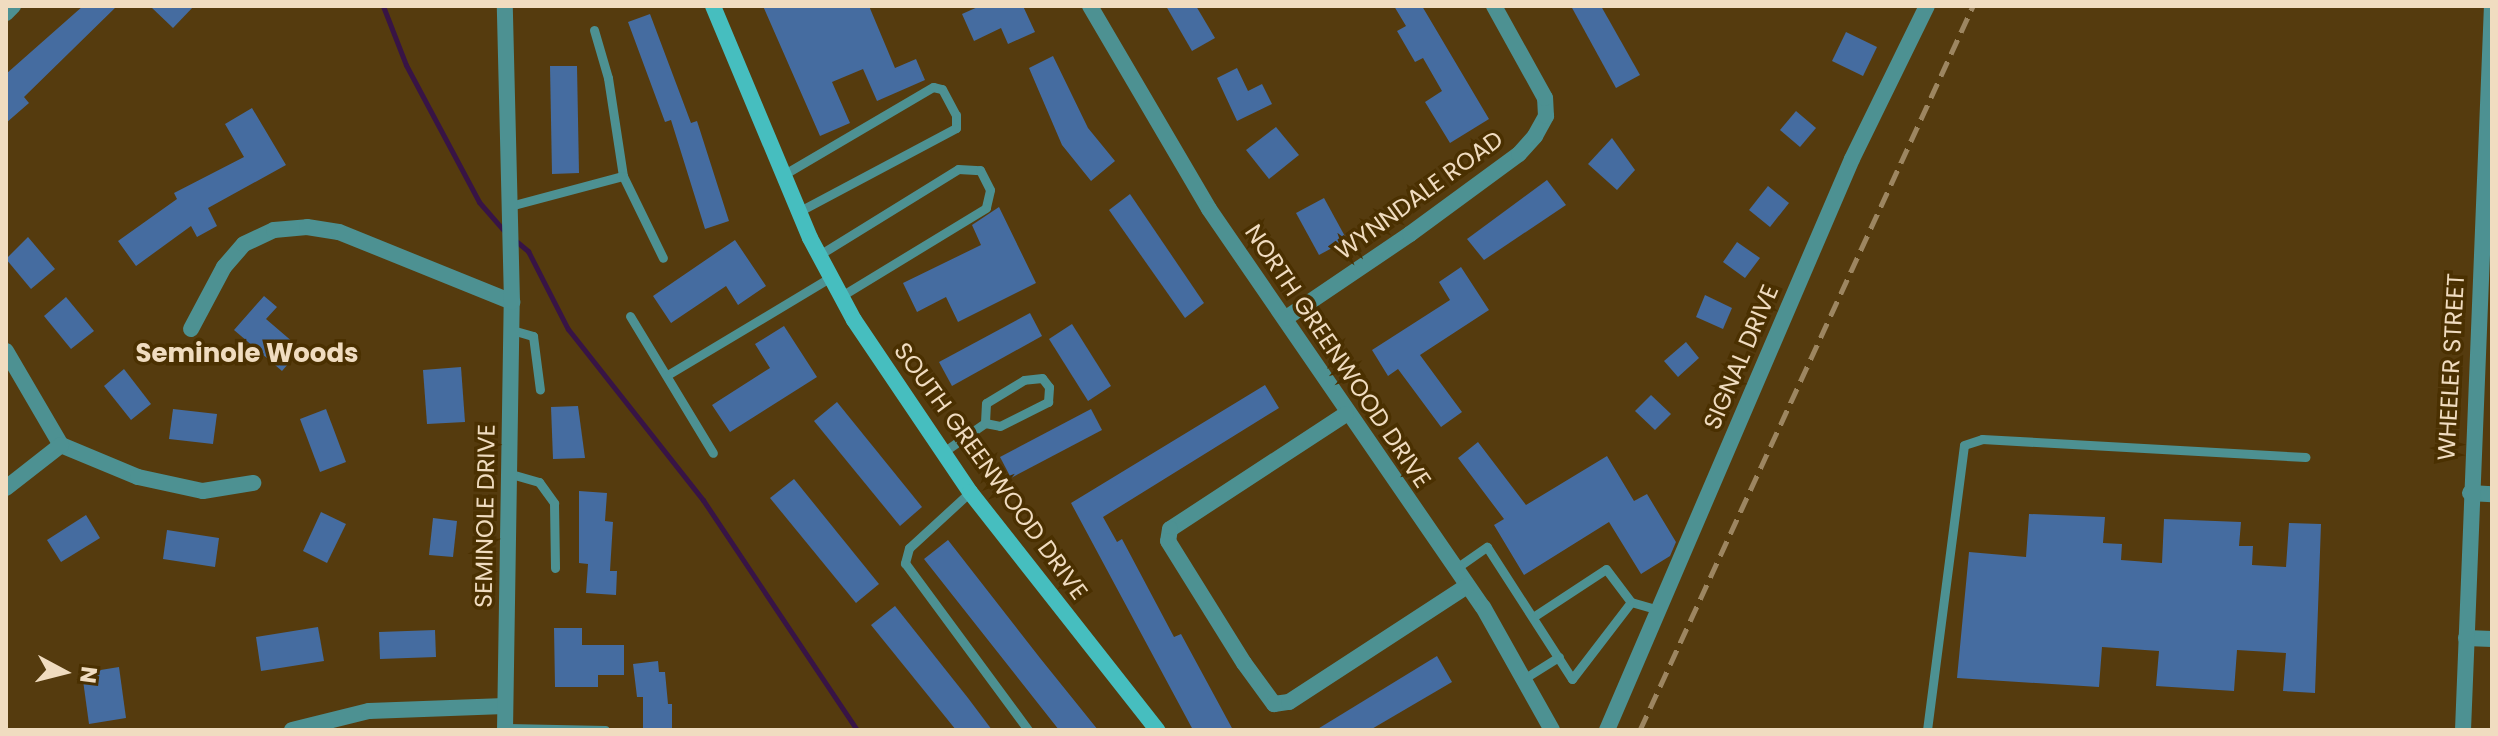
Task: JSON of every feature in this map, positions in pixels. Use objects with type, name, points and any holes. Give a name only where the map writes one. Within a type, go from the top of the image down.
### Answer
[{"type":"street","points":[[6,13],[13,6]]},
{"type":"street","name":"SEMINOLE DRIVE","points":[[505,6],[512,302],[505,729]]},
{"type":"street","name":"SOUTH GREENWOOD DRIVE","points":[[713,6],[798,212],[841,296],[970,492],[1157,730]]},
{"type":"street","name":"NORTH GREENWOOD DRIVE","points":[[1090,6],[1209,209],[1286,318],[1346,414],[1467,586],[1525,678],[1552,730]]},
{"type":"street","name":"WYNNDALE ROAD","points":[[1286,318],[1410,234],[1519,154],[1535,136],[1546,116],[1545,98],[1494,6]]},
{"type":"street","name":"SIGNAL DRIVE","points":[[1607,730],[1852,159],[1927,6]]},
{"type":"street","name":"WHEELER STREET","points":[[2463,730],[2470,493],[2487,207],[2492,6]]},
{"type":"street","points":[[191,329],[224,267],[244,244],[274,230],[307,227],[339,232],[512,302]]},
{"type":"street","points":[[6,351],[61,445],[138,477],[203,491],[253,483]]},
{"type":"street","points":[[1346,414],[1170,529],[1168,541],[1244,663],[1274,704],[1289,702],[1467,586]]},
{"type":"street","points":[[6,488],[61,445]]},
{"type":"street","points":[[2470,493],[2492,494]]},
{"type":"street","points":[[2466,638],[2492,639]]},
{"type":"street","points":[[292,730],[369,711],[505,706]]},
{"type":"lane","points":[[594,30],[608,78],[623,176],[663,258]]},
{"type":"lane","points":[[782,175],[933,87],[942,89],[956,115],[956,128],[798,212]]},
{"type":"lane","points":[[819,255],[958,169],[980,170],[990,190],[986,208],[841,296]]},
{"type":"lane","points":[[510,206],[623,176]]},
{"type":"lane","points":[[669,374],[831,277]]},
{"type":"lane","points":[[630,316],[669,374],[682,407],[713,453]]},
{"type":"lane","points":[[512,330],[533,336],[540,390]]},
{"type":"lane","points":[[942,453],[985,423],[1000,426],[1048,402],[1049,387],[1042,378],[1024,380],[986,403],[985,423]]},
{"type":"lane","points":[[1927,730],[1964,445],[1982,439],[2306,457]]},
{"type":"lane","points":[[511,474],[539,482],[554,503],[555,568]]},
{"type":"lane","points":[[970,492],[909,548],[905,563],[1028,730]]},
{"type":"lane","points":[[1455,569],[1487,547],[1572,679],[1631,602]]},
{"type":"lane","points":[[1533,617],[1606,569],[1631,602],[1659,610]]},
{"type":"lane","points":[[1525,678],[1559,657]]},
{"type":"lane","points":[[505,729],[605,730]]},
{"type":"building","points":[[83,6],[117,6],[24,97],[29,103],[6,123],[6,74]]},
{"type":"building","points":[[150,6],[194,6],[173,28]]},
{"type":"building","points":[[763,6],[869,6],[895,68],[916,59],[925,80],[877,101],[863,69],[832,82],[850,123],[820,136]]},
{"type":"building","points":[[980,6],[1023,6],[1035,32],[1008,44],[1001,28],[974,41],[962,14]]},
{"type":"building","points":[[1166,6],[1196,6],[1215,38],[1192,51]]},
{"type":"building","points":[[1394,6],[1422,6],[1489,119],[1450,143],[1425,102],[1442,91],[1423,58],[1415,62],[1397,31],[1406,26]]},
{"type":"building","points":[[1571,6],[1601,6],[1640,75],[1616,88]]},
{"type":"building","points":[[650,14],[691,123],[697,121],[729,221],[705,229],[671,120],[665,122],[628,22]]},
{"type":"building","points":[[1846,32],[1877,47],[1863,76],[1832,61]]},
{"type":"building","points":[[1053,56],[1088,128],[1115,161],[1091,181],[1062,145],[1029,68]]},
{"type":"building","points":[[550,66],[577,66],[579,173],[552,174]]},
{"type":"building","points":[[1237,68],[1248,91],[1262,84],[1272,104],[1237,121],[1217,78]]},
{"type":"building","points":[[252,108],[286,165],[208,208],[217,226],[197,237],[191,226],[136,266],[118,241],[177,199],[174,193],[244,157],[225,124]]},
{"type":"building","points":[[1796,111],[1816,128],[1800,147],[1780,130]]},
{"type":"building","points":[[1276,127],[1299,155],[1269,179],[1246,150]]},
{"type":"building","points":[[1612,138],[1635,170],[1617,190],[1588,164]]},
{"type":"building","points":[[1547,180],[1566,205],[1484,260],[1467,239]]},
{"type":"building","points":[[1768,186],[1789,203],[1770,227],[1749,210]]},
{"type":"building","points":[[1130,194],[1204,303],[1185,318],[1109,210]]},
{"type":"building","points":[[1324,198],[1347,240],[1319,255],[1296,213]]},
{"type":"building","points":[[999,207],[1036,283],[958,322],[946,297],[917,312],[903,283],[981,245],[972,225]]},
{"type":"building","points":[[28,237],[55,269],[31,289],[6,259]]},
{"type":"building","points":[[735,240],[766,286],[738,305],[726,286],[671,323],[653,296]]},
{"type":"building","points":[[1737,242],[1760,258],[1745,278],[1723,262]]},
{"type":"building","points":[[1461,267],[1489,310],[1420,355],[1462,412],[1441,427],[1398,369],[1388,376],[1372,350],[1450,300],[1439,282]]},
{"type":"building","points":[[1705,295],[1732,308],[1723,329],[1696,317]]},
{"type":"building","points":[[264,296],[277,307],[266,319],[301,349],[282,371],[234,330]]},
{"type":"building","points":[[66,297],[94,331],[71,349],[44,316]]},
{"type":"building","points":[[1030,313],[1042,336],[952,386],[939,362]]},
{"type":"building","points":[[1072,324],[1111,386],[1088,401],[1049,339]]},
{"type":"building","points":[[784,326],[817,377],[730,432],[712,405],[770,368],[755,344]]},
{"type":"building","points":[[1686,342],[1699,358],[1678,377],[1664,361]]},
{"type":"building","points":[[461,367],[465,422],[427,424],[423,370]]},
{"type":"building","points":[[124,369],[151,404],[131,420],[104,386]]},
{"type":"building","points":[[1265,385],[1279,408],[1103,517],[1117,542],[1122,539],[1174,637],[1181,634],[1233,730],[1193,730],[1071,503]]},
{"type":"building","points":[[1651,395],[1671,414],[1655,430],[1635,411]]},
{"type":"building","points":[[837,402],[922,507],[900,526],[814,421]]},
{"type":"building","points":[[578,406],[585,458],[553,459],[551,407]]},
{"type":"building","points":[[173,409],[217,414],[213,444],[169,439]]},
{"type":"building","points":[[326,409],[346,462],[320,472],[300,419]]},
{"type":"building","points":[[1091,409],[1102,430],[1011,478],[1000,457]]},
{"type":"building","points":[[1478,442],[1526,505],[1607,456],[1634,501],[1647,494],[1676,542],[1670,556],[1641,574],[1609,522],[1524,575],[1494,525],[1504,519],[1458,458]]},
{"type":"building","points":[[794,479],[879,584],[856,603],[770,498]]},
{"type":"building","points":[[579,491],[607,493],[605,521],[613,522],[610,571],[617,571],[616,595],[586,593],[588,564],[579,563]]},
{"type":"building","points":[[321,512],[346,524],[327,563],[303,551]]},
{"type":"building","points":[[2029,514],[2105,517],[2103,543],[2122,544],[2121,560],[2162,563],[2164,519],[2241,522],[2239,546],[2253,546],[2252,565],[2286,567],[2289,523],[2321,524],[2315,693],[2283,691],[2286,653],[2237,650],[2234,691],[2156,686],[2159,651],[2102,647],[2099,687],[1957,678],[1969,552],[2026,557]]},
{"type":"building","points":[[86,515],[100,538],[61,562],[47,540]]},
{"type":"building","points":[[433,518],[457,521],[453,557],[429,555]]},
{"type":"building","points":[[167,530],[219,538],[215,567],[163,559]]},
{"type":"building","points":[[948,540],[1098,730],[1059,730],[924,559]]},
{"type":"building","points":[[895,606],[992,730],[956,730],[871,625]]},
{"type":"building","points":[[318,627],[324,661],[261,671],[256,637]]},
{"type":"building","points":[[554,628],[582,628],[582,645],[624,645],[624,675],[598,675],[598,687],[555,687]]},
{"type":"building","points":[[435,630],[436,657],[380,659],[379,632]]},
{"type":"building","points":[[1437,656],[1452,682],[1370,730],[1316,730]]},
{"type":"building","points":[[658,661],[659,672],[665,672],[668,704],[672,704],[672,730],[643,730],[643,697],[637,697],[633,664]]},
{"type":"building","points":[[119,667],[126,718],[89,724],[82,673]]},
{"type":"waterway","points":[[383,6],[406,65],[479,202],[505,232]]},
{"type":"waterway","points":[[516,241],[528,251],[568,329],[703,500],[857,730]]},
{"type":"railway","points":[[1640,730],[1973,6]]},
{"type":"district","name":"Seminole Woods","points":[[247,354]]}]
